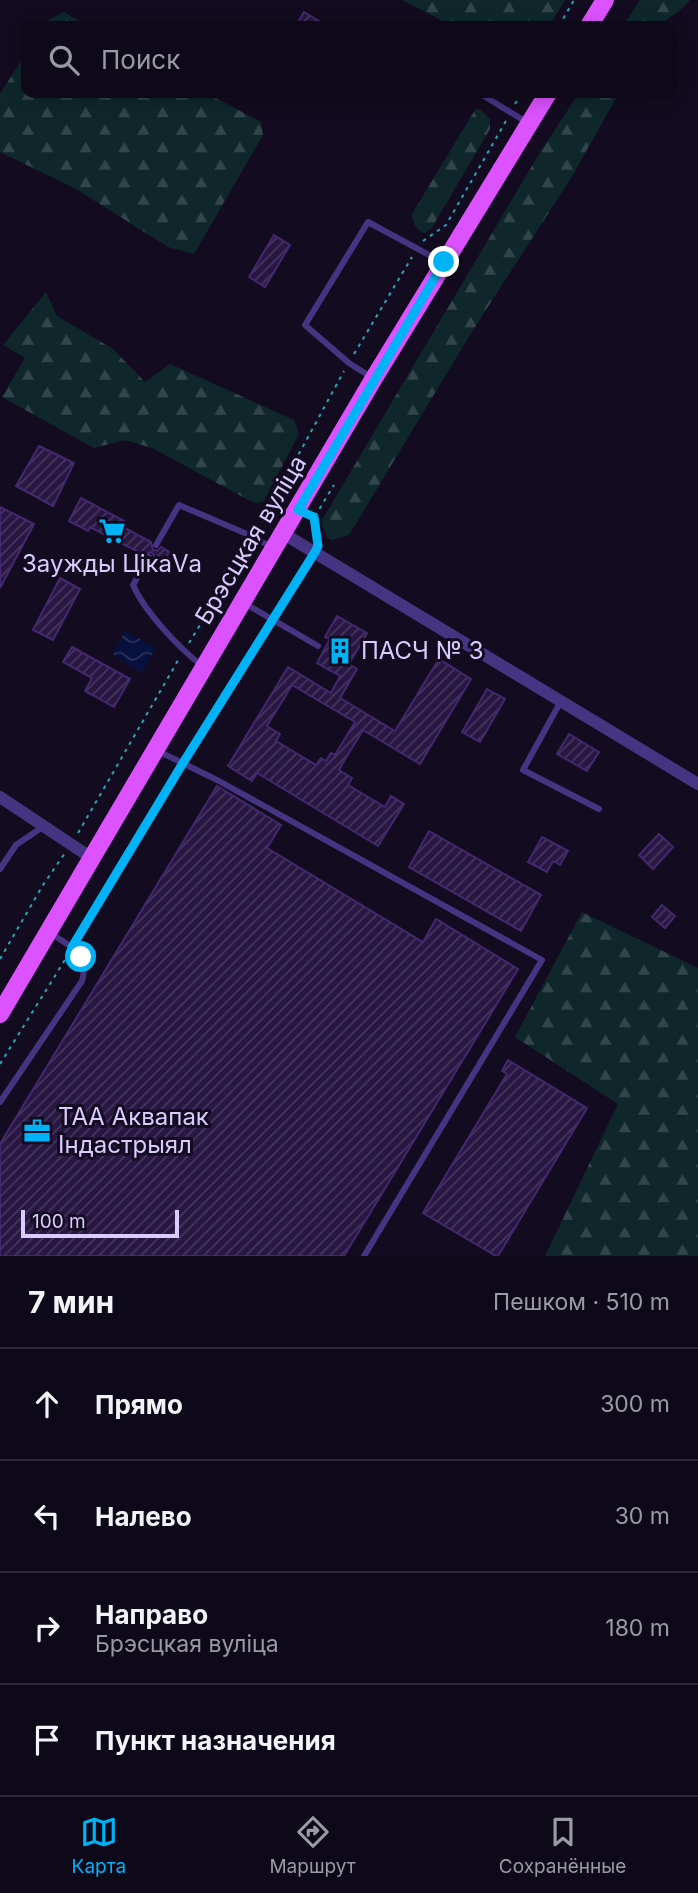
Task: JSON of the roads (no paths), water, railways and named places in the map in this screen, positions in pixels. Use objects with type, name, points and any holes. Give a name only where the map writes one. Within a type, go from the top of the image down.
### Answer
[{"type":"main road","points":[[592,21],[605,0]]},
{"type":"main road","name":"Брэсцкая вуліца","points":[[0,1014],[242,602],[280,541],[306,514],[374,378],[545,98]]},
{"type":"street","points":[[280,541],[315,552],[698,784]]},
{"type":"street","points":[[0,797],[93,859]]},
{"type":"lane","points":[[487,98],[529,124]]},
{"type":"lane","points":[[374,378],[349,363],[305,325],[368,222],[444,262]]},
{"type":"lane","points":[[156,545],[179,505],[254,537],[280,541]]},
{"type":"lane","points":[[149,557],[133,585],[138,598],[184,651],[205,667]]},
{"type":"lane","points":[[242,602],[318,646]]},
{"type":"lane","points":[[561,701],[523,770],[599,809]]},
{"type":"lane","points":[[156,750],[542,960],[364,1256]]},
{"type":"lane","points":[[0,869],[16,845],[44,826]]},
{"type":"lane","points":[[0,1102],[82,981],[86,970],[81,957],[72,947],[50,933]]},
{"type":"water","points":[[125,631],[156,648],[141,673],[113,654]]},
{"type":"place","name":"Заужды ЦікаVа","points":[[112,531]]},
{"type":"place","name":"ПАСЧ № 3","points":[[340,651]]},
{"type":"place","name":"ТАА Аквапак Індастрыял","points":[[37,1131]]}]
